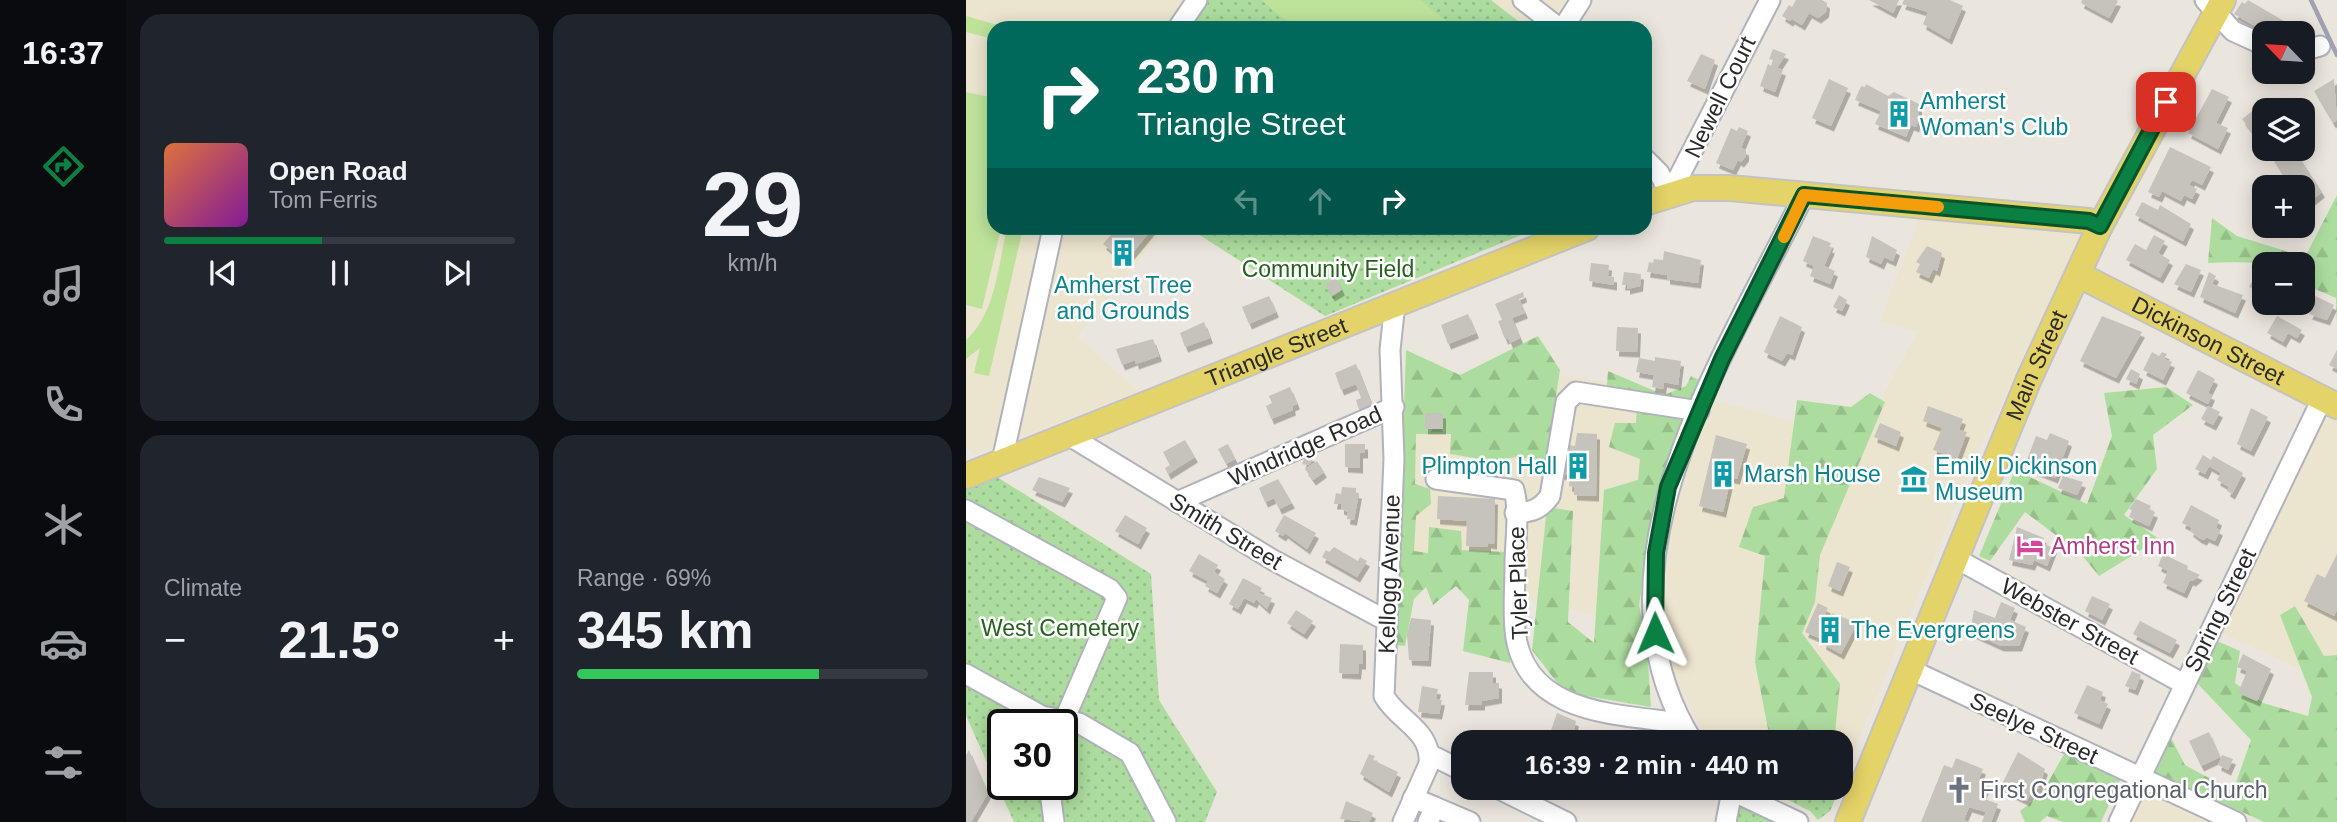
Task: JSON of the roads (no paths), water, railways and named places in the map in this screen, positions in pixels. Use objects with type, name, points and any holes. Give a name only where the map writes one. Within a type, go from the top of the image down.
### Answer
[{"type":"main road","name":"Main Street","points":[[1848,822],[2029,379],[2100,226],[2215,4]]},
{"type":"main road","points":[[1652,200],[1693,188],[1730,188],[2089,221],[2100,226]]},
{"type":"main road","name":"Triangle Street","points":[[966,475],[1569,235]]},
{"type":"main road","name":"Dickinson Street","points":[[2078,275],[2330,403]]},
{"type":"street","points":[[1183,21],[1197,0]]},
{"type":"street","points":[[1523,0],[1552,21]]},
{"type":"street","points":[[1566,21],[1581,0]]},
{"type":"street","name":"Newell Court","points":[[1670,194],[1770,0]]},
{"type":"street","points":[[2215,4],[2233,31],[2252,40]]},
{"type":"street","points":[[1652,166],[1659,173],[1670,194]]},
{"type":"street","points":[[1685,730],[1667,693],[1657,645],[1656,553],[1668,487],[1699,411],[1804,195]]},
{"type":"street","points":[[1002,461],[1051,235]]},
{"type":"street","name":"Kellogg Avenue","points":[[1395,303],[1390,351],[1394,407],[1384,696],[1393,712],[1422,734],[1429,754]]},
{"type":"street","points":[[1515,503],[1532,512],[1543,506],[1549,496],[1566,402],[1576,392],[1699,411]]},
{"type":"street","name":"Spring Street","points":[[2119,822],[2184,684],[2330,403]]},
{"type":"street","name":"Windridge Road","points":[[1177,502],[1394,407]]},
{"type":"street","name":"Smith Street","points":[[1068,435],[1273,560],[1387,621]]},
{"type":"street","name":"Tyler Place","points":[[1436,479],[1510,489],[1515,503],[1515,631],[1521,656],[1532,675],[1549,692],[1569,704],[1592,711],[1681,723]]},
{"type":"street","points":[[966,510],[1110,589],[1118,598],[1069,709]]},
{"type":"street","name":"Webster Street","points":[[1955,558],[2184,684]]},
{"type":"street","name":"Seelye Street","points":[[1909,669],[2236,822]]},
{"type":"street","points":[[966,674],[1029,709]]},
{"type":"street","points":[[1078,723],[1130,753],[1166,822]]},
{"type":"street","points":[[1403,822],[1429,754],[1451,765]]},
{"type":"street","points":[[1413,798],[1432,814],[1471,822]]},
{"type":"street","points":[[1051,800],[1054,822]]},
{"type":"street","points":[[1521,800],[1566,822]]},
{"type":"street","points":[[1726,822],[1729,800]]},
{"type":"street","points":[[1751,800],[1798,822]]},
{"type":"railway","points":[[2311,0],[2337,55]]},
{"type":"place","name":"Amherst Woman's Club","points":[[1899,114]]},
{"type":"place","name":"Amherst Tree and Grounds","points":[[1123,253]]},
{"type":"place","name":"Plimpton Hall","points":[[1578,466]]},
{"type":"place","name":"Marsh House","points":[[1723,474]]},
{"type":"place","name":"Emily Dickinson Museum","points":[[1914,479]]},
{"type":"place","name":"Amherst Inn","points":[[2030,546]]},
{"type":"place","name":"The Evergreens","points":[[1830,630]]},
{"type":"place","name":"First Congregational Church","points":[[1959,790]]},
{"type":"park label","name":"Community Field","points":[[1328,269]]},
{"type":"park label","name":"West Cemetery","points":[[1060,628]]}]
